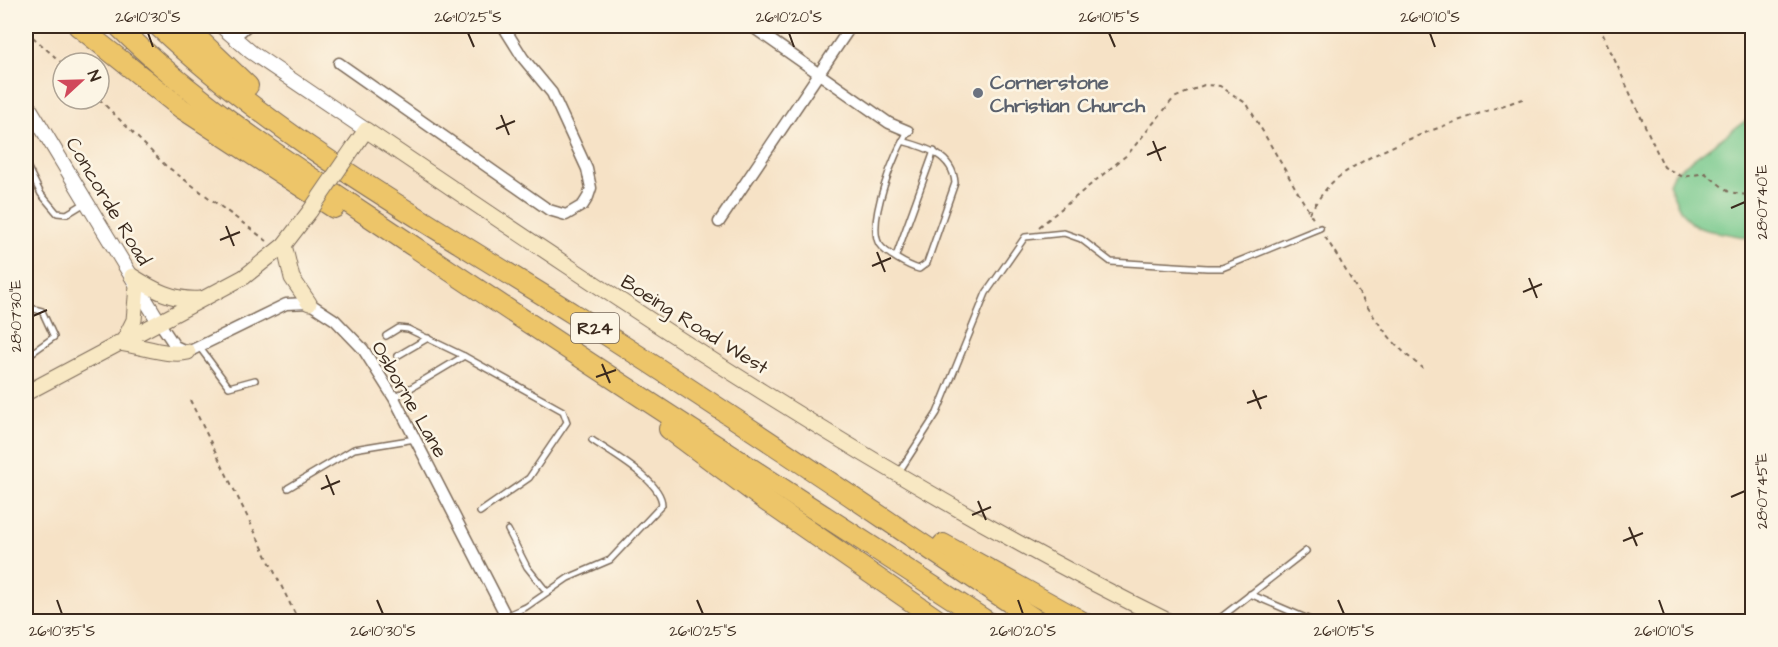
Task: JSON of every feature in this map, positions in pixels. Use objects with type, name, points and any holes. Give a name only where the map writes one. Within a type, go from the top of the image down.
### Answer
[{"type":"highway","points":[[78,26],[181,108],[366,228],[487,296]]},
{"type":"highway","name":"R24","points":[[118,26],[182,83],[255,139],[593,367],[988,621]]},
{"type":"highway","name":"R24","points":[[158,26],[266,115],[359,178],[610,338],[1040,621]]},
{"type":"highway","points":[[185,26],[271,106],[359,178]]},
{"type":"highway","points":[[593,367],[699,453],[941,621]]},
{"type":"highway","points":[[817,474],[1083,621]]},
{"type":"highway","points":[[834,546],[927,621]]},
{"type":"main road","points":[[29,391],[253,271],[281,247],[310,211],[366,130]]},
{"type":"main road","name":"Boeing Road West","points":[[366,130],[623,305],[952,507],[1058,566],[1170,621]]},
{"type":"main road","points":[[281,247],[292,278],[309,303]]},
{"type":"main road","points":[[121,342],[134,320],[134,281],[159,293],[186,300],[205,298]]},
{"type":"main road","points":[[121,342],[177,355],[194,350]]},
{"type":"street","name":"Boeing Road West","points":[[221,26],[233,38],[366,130]]},
{"type":"street","points":[[233,38],[247,26]]},
{"type":"street","points":[[339,63],[549,210],[566,215],[583,205],[588,197],[591,188],[587,169],[552,93],[523,58],[503,26]]},
{"type":"street","points":[[750,26],[889,123],[908,131]]},
{"type":"street","points":[[719,222],[851,26]]},
{"type":"street","name":"Concorde Road","points":[[27,109],[87,202],[159,322]]},
{"type":"street","points":[[159,322],[175,346],[194,350],[274,308],[296,302],[309,303]]},
{"type":"street","name":"Osborne Lane","points":[[309,303],[335,320],[363,349],[394,398],[508,619]]},
{"type":"lane","points":[[902,141],[934,151],[952,169],[955,183],[927,263],[922,268],[915,268],[879,243],[875,222],[902,141],[908,131]]},
{"type":"lane","points":[[896,256],[934,151]]},
{"type":"lane","points":[[26,164],[41,194],[57,213],[67,214],[87,202]]},
{"type":"lane","points":[[898,474],[937,413],[986,293],[1025,237],[1064,233],[1081,239],[1111,262],[1207,268],[1222,267],[1320,228]]},
{"type":"lane","points":[[26,314],[34,309],[42,311],[54,337],[26,357]]},
{"type":"lane","points":[[386,336],[404,328],[428,338],[563,411],[566,416],[567,422],[529,478],[480,512]]},
{"type":"lane","points":[[397,356],[428,338]]},
{"type":"lane","points":[[194,350],[229,387],[255,380]]},
{"type":"lane","points":[[394,398],[464,356]]},
{"type":"lane","points":[[26,374],[29,391]]},
{"type":"lane","points":[[288,488],[354,449],[415,439]]},
{"type":"lane","points":[[508,619],[568,578],[610,560],[662,505],[662,498],[654,484],[592,440]]},
{"type":"lane","points":[[508,530],[527,567],[547,592]]},
{"type":"lane","points":[[1215,621],[1306,551]]},
{"type":"lane","points":[[1250,594],[1315,621]]},
{"type":"path","points":[[1599,26],[1664,167],[1683,177],[1705,173],[1729,192],[1752,196]]},
{"type":"path","points":[[26,31],[51,53]]},
{"type":"path","points":[[1025,237],[1128,154],[1174,98],[1204,85],[1220,86],[1247,104],[1287,168],[1309,213],[1337,255],[1352,285],[1401,352],[1423,368]]},
{"type":"path","points":[[1309,213],[1334,180],[1370,159],[1457,122],[1525,99]]},
{"type":"path","points":[[111,111],[165,165],[281,247]]},
{"type":"path","points":[[190,400],[299,621]]},
{"type":"green space","points":[[1752,116],[1752,239],[1699,228],[1683,214],[1676,201],[1669,183],[1673,174]]},
{"type":"place","name":"Cornerstone Christian Church","points":[[978,93]]}]
